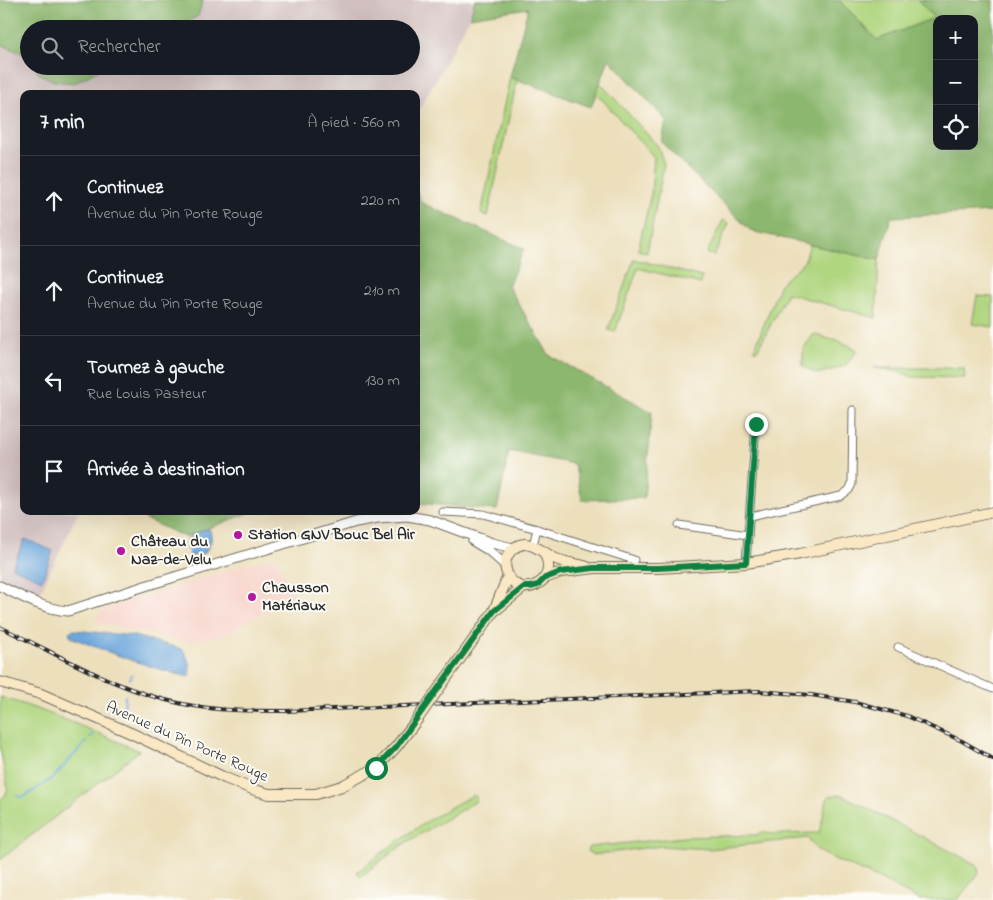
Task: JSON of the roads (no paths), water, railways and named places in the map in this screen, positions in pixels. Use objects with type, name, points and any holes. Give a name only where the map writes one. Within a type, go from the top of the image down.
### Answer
[{"type":"main road","points":[[545,578],[561,572],[594,568],[658,568],[746,563],[800,554],[993,512]]},
{"type":"main road","points":[[543,551],[548,558],[549,564],[545,578],[538,585],[530,587],[515,584],[508,576],[505,565],[507,557],[514,548],[521,544],[533,545],[543,551],[554,558],[594,568]]},
{"type":"main road","name":"Avenue du Pin Porte Rouge","points":[[0,682],[49,698],[255,790],[269,794],[316,794],[342,786],[376,768],[396,747],[494,611],[508,576]]},
{"type":"main road","name":"Avenue du Pin Porte Rouge","points":[[494,611],[524,587]]},
{"type":"street","points":[[750,516],[841,496],[849,490],[852,484],[853,410]]},
{"type":"street","points":[[746,563],[756,424]]},
{"type":"street","points":[[443,512],[483,514],[634,560]]},
{"type":"street","points":[[0,586],[42,606],[68,611],[356,522],[378,518],[407,516],[430,520],[492,543],[514,548]]},
{"type":"street","points":[[679,525],[748,535]]},
{"type":"street","points":[[454,529],[488,550],[505,565]]},
{"type":"street","points":[[533,545],[537,529]]},
{"type":"street","points":[[898,647],[993,690]]},
{"type":"water","points":[[206,529],[210,530],[211,540],[205,553],[191,557],[187,541],[192,535]]},
{"type":"water","points":[[25,539],[53,551],[42,580],[12,567]]},
{"type":"water","points":[[73,630],[134,636],[182,649],[189,662],[189,677],[144,664],[85,643],[71,637],[69,632]]},
{"type":"waterway","points":[[130,679],[132,674]]},
{"type":"waterway","points":[[124,712],[125,696]]},
{"type":"waterway","points":[[90,737],[93,734]]},
{"type":"waterway","points":[[17,796],[24,797],[54,777],[86,742]]},
{"type":"railway","points":[[0,627],[89,671],[135,690],[183,704],[209,708],[247,711],[286,711],[758,691],[811,695],[855,702],[907,716],[962,741],[993,759]]},
{"type":"place","name":"Station GNV Bouc Bel Air","points":[[238,535]]},
{"type":"place","name":"Château du Naz-de-Velu","points":[[121,551]]},
{"type":"place","name":"Chausson Matériaux","points":[[252,597]]}]
